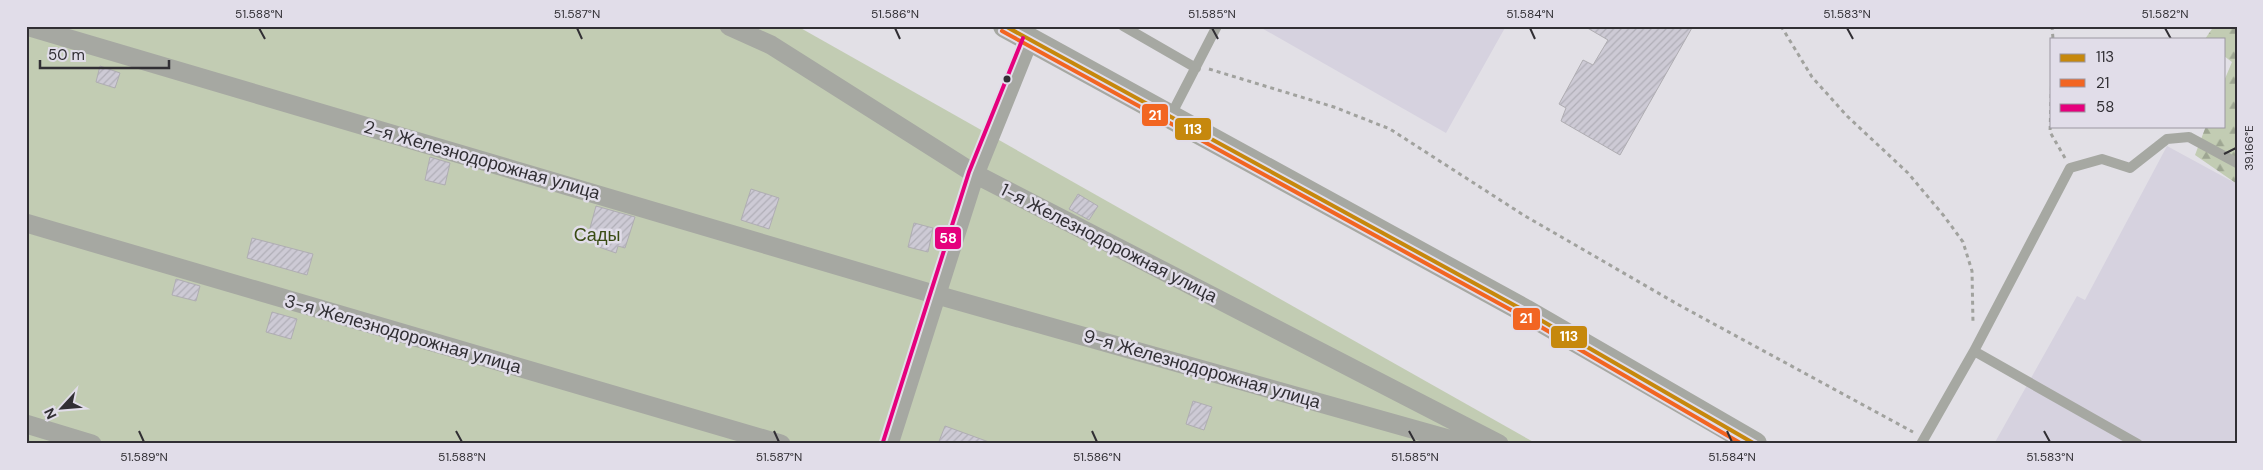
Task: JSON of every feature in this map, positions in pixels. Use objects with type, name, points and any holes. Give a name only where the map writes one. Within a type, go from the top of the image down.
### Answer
[{"type":"street","name":"2-я Железнодорожная улица","points":[[26,26],[937,295]]},
{"type":"street","name":"1-я Железнодорожная улица","points":[[729,26],[772,45],[975,174],[1499,444]]},
{"type":"street","points":[[1005,26],[1525,311],[1755,444]]},
{"type":"street","points":[[890,444],[975,174],[1029,40]]},
{"type":"street","name":"3-я Железнодорожная улица","points":[[26,223],[781,444]]},
{"type":"street","name":"9-я Железнодорожная улица","points":[[937,295],[1466,444]]},
{"type":"street","points":[[26,424],[92,444]]},
{"type":"lane","points":[[1123,26],[1196,68]]},
{"type":"lane","points":[[1170,118],[1217,26]]},
{"type":"lane","points":[[1923,441],[1974,351],[2070,168],[2102,159],[2130,168],[2167,139],[2189,137],[2237,163]]},
{"type":"lane","points":[[1974,351],[2138,444]]},
{"type":"path","points":[[1781,26],[1812,77],[1847,116],[1908,173],[1963,242],[1972,271],[1974,351]]},
{"type":"path","points":[[1196,68],[1217,70],[1266,85],[1334,107],[1390,129],[1533,221],[1923,441]]},
{"type":"path","points":[[2050,128],[2050,132],[2070,168]]},
{"type":"shaded area","points":[[1258,26],[1506,26],[1446,133]]},
{"type":"shaded area","points":[[2167,146],[2237,184],[2237,444],[1994,444],[2077,296],[2085,300]]},
{"type":"green space","name":"Сады","points":[[26,26],[797,26],[1537,444],[26,444]]},
{"type":"green space","points":[[2214,26],[2237,26],[2237,184],[2195,155],[2205,128],[2226,128],[2226,76],[2232,62],[2226,58],[2226,38],[2206,38]]},
{"type":"building","points":[[1584,26],[1693,26],[1620,155],[1561,121],[1566,108],[1559,104],[1583,60],[1593,65],[1608,40]]},
{"type":"building","points":[[100,66],[120,73],[115,88],[96,82]]},
{"type":"building","points":[[430,157],[450,163],[445,185],[425,180]]},
{"type":"building","points":[[751,189],[779,198],[769,229],[741,220]]},
{"type":"building","points":[[1078,194],[1098,206],[1089,220],[1069,209]]},
{"type":"building","points":[[596,206],[635,217],[625,248],[618,246],[616,253],[596,246],[599,235],[589,232]]},
{"type":"building","points":[[914,223],[933,228],[928,252],[908,247]]},
{"type":"building","points":[[252,238],[313,254],[307,275],[247,258]]},
{"type":"building","points":[[176,279],[200,286],[196,301],[172,295]]},
{"type":"building","points":[[272,312],[297,319],[291,339],[266,332]]},
{"type":"building","points":[[1193,401],[1212,407],[1204,430],[1186,424]]},
{"type":"building","points":[[945,426],[989,442],[989,444],[938,444]]},
{"type":"transit line","name":"113","points":[[1005,26],[1525,311],[1755,444]]},
{"type":"transit line","name":"21","points":[[1002,31],[1522,316],[1742,444]]},
{"type":"transit line","name":"58","points":[[883,442],[969,172],[1023,38]]}]
